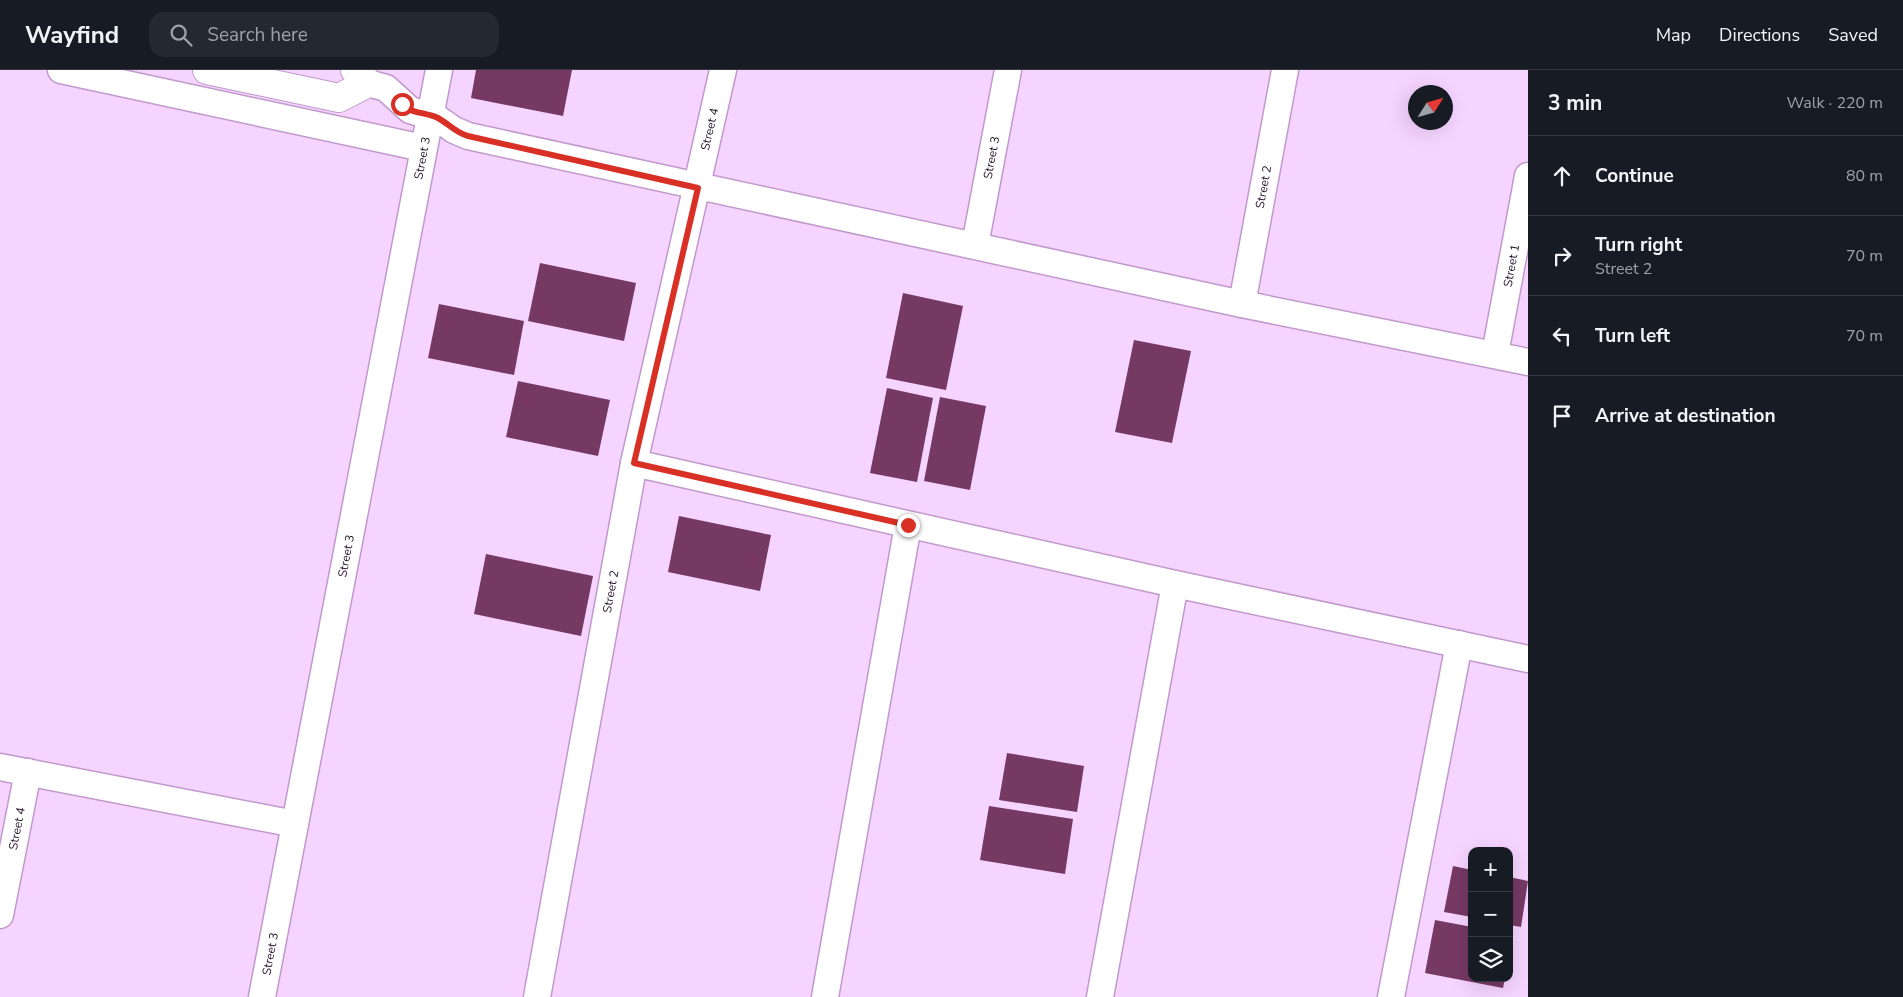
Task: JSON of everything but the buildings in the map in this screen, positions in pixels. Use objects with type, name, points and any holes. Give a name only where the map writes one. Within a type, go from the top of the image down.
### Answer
[{"type":"main road","points":[[207,70],[338,98],[362,76]]},
{"type":"street","points":[[61,70],[423,148]]},
{"type":"street","name":"Street 3","points":[[262,997],[439,70]]},
{"type":"street","name":"Street 4","points":[[698,188],[723,70]]},
{"type":"street","name":"Street 3","points":[[974,245],[1008,70]]},
{"type":"street","name":"Street 2","points":[[1242,304],[1285,70]]},
{"type":"street","points":[[362,76],[386,88],[410,110],[430,116],[468,136],[698,188],[974,245],[1242,304],[1528,362]]},
{"type":"street","name":"Street 1","points":[[1495,354],[1528,176]]},
{"type":"street","name":"Street 2","points":[[537,997],[634,463],[698,188]]},
{"type":"street","points":[[634,463],[1175,584],[1528,659]]},
{"type":"street","points":[[825,997],[908,525]]},
{"type":"street","points":[[1100,997],[1175,584]]},
{"type":"street","points":[[1391,997],[1458,644]]},
{"type":"street","points":[[0,767],[295,824]]},
{"type":"street","name":"Street 4","points":[[0,915],[28,772]]},
{"type":"route","points":[[402,104],[410,110],[437,118],[454,130],[468,136],[698,188],[634,463],[908,525]]}]
